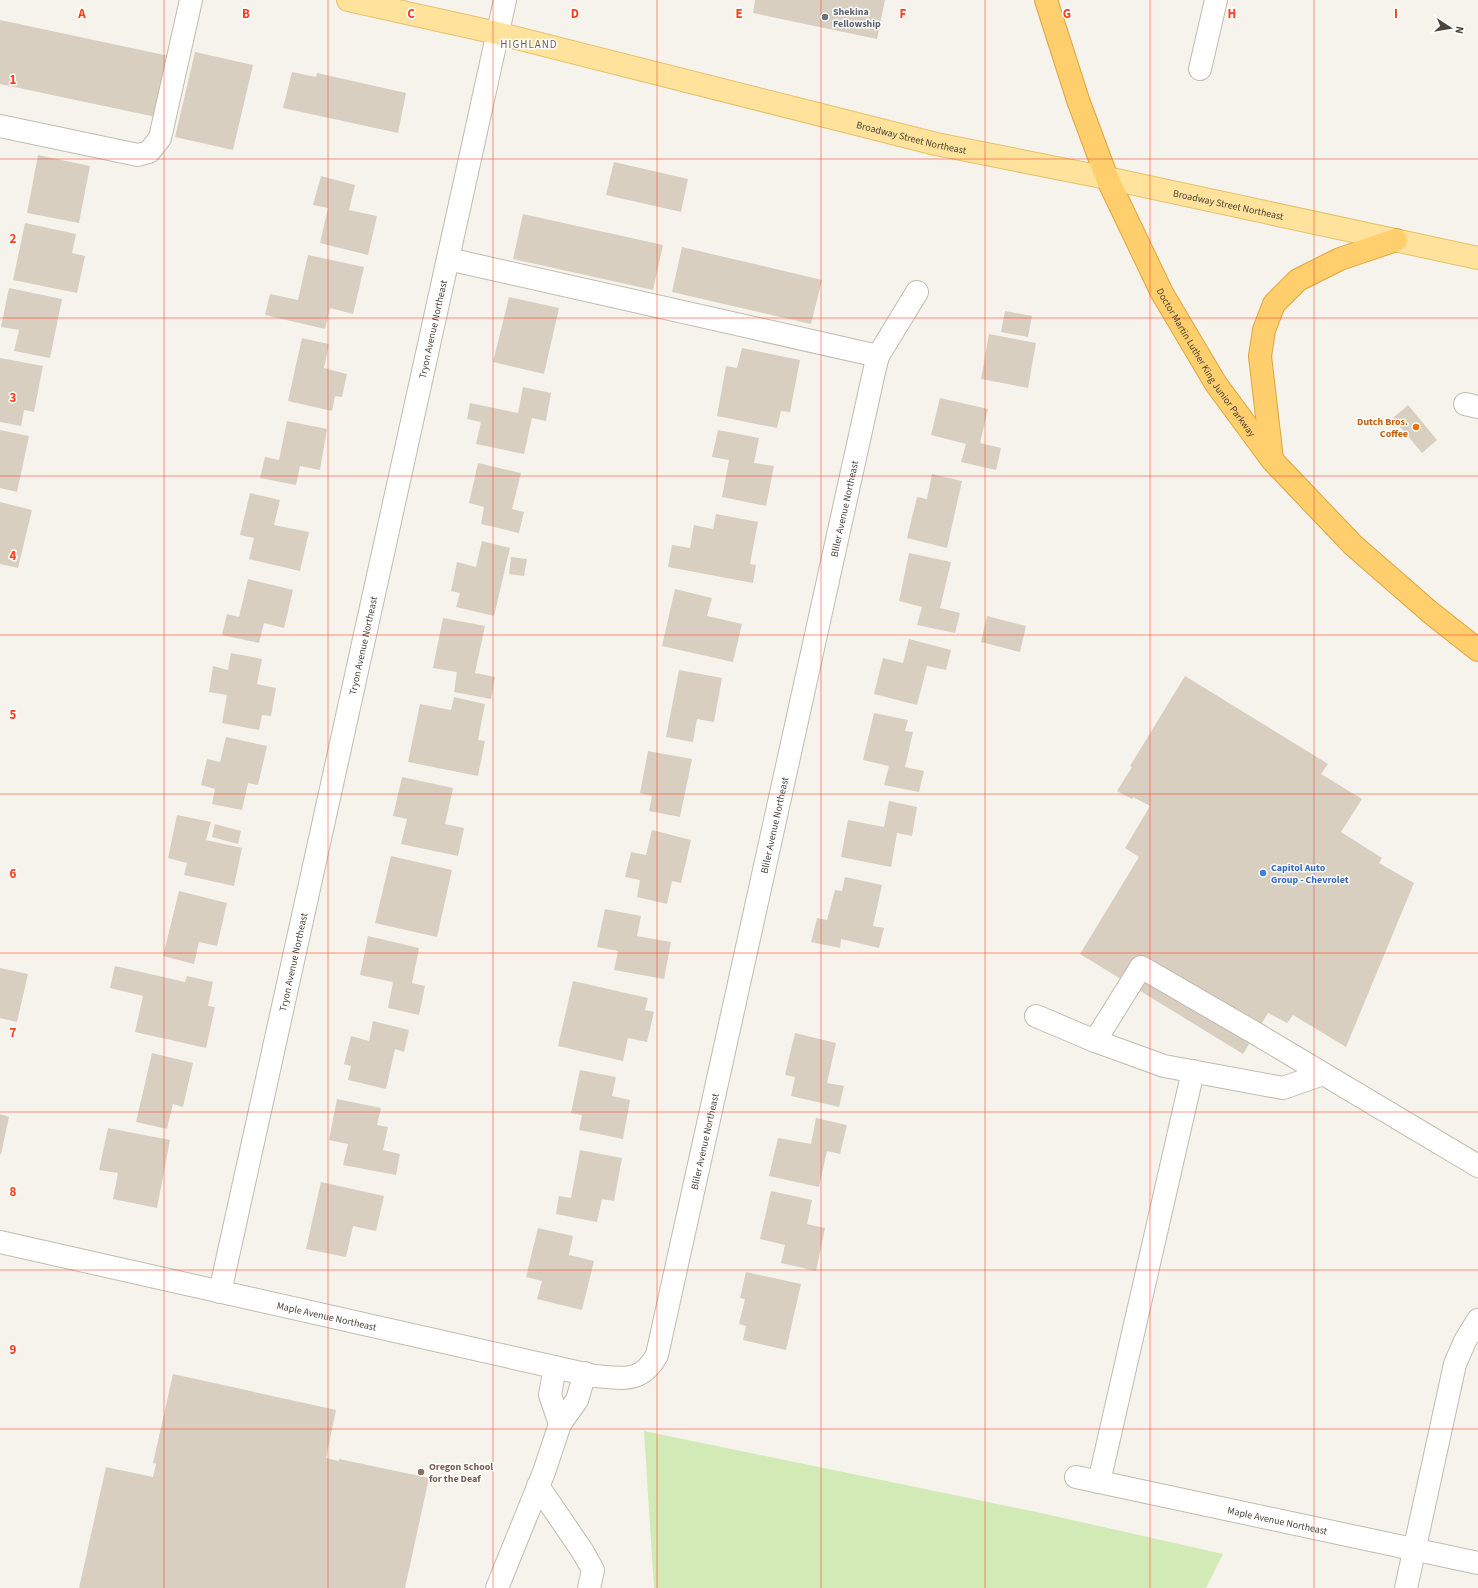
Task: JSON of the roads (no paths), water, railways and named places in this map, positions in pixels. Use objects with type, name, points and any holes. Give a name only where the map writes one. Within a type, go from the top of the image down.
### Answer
[{"type":"highway","name":"Doctor Martin Luther King Junior Parkway","points":[[1046,0],[1078,100],[1107,178],[1162,293],[1216,384],[1272,460],[1353,545],[1431,613],[1478,650]]},
{"type":"highway","points":[[1272,460],[1260,356],[1264,330],[1274,304],[1298,280],[1340,259],[1396,240]]},
{"type":"main road","name":"Broadway Street Northeast","points":[[348,0],[497,33],[936,144],[1107,178],[1478,258]]},
{"type":"street","points":[[0,126],[138,155],[150,152],[160,138],[191,0]]},
{"type":"street","name":"Tryon Avenue Northeast","points":[[220,1292],[505,0]]},
{"type":"street","points":[[1200,69],[1216,0]]},
{"type":"street","points":[[448,259],[878,356]]},
{"type":"street","name":"Bliler Avenue Northeast","points":[[651,1365],[657,1355],[878,356],[917,292]]},
{"type":"street","points":[[1095,1040],[1141,967],[1478,1166]]},
{"type":"street","points":[[1036,1016],[1164,1066],[1283,1088],[1323,1074]]},
{"type":"street","points":[[1099,1482],[1194,1071]]},
{"type":"street","name":"Maple Avenue Northeast","points":[[0,1242],[594,1376],[626,1378],[639,1376],[651,1365]]},
{"type":"street","points":[[1406,1588],[1455,1364],[1465,1341],[1478,1320]]},
{"type":"street","points":[[555,1367],[550,1395],[560,1424]]},
{"type":"street","points":[[497,1588],[538,1486],[560,1424],[577,1400],[585,1374]]},
{"type":"street","name":"Maple Avenue Northeast","points":[[1076,1477],[1478,1563]]},
{"type":"street","points":[[538,1486],[590,1564],[593,1570],[590,1588]]},
{"type":"place","name":"Shekina Fellowship","points":[[825,17]]},
{"type":"place","name":"Dutch Bros. Coffee","points":[[1416,427]]},
{"type":"place","name":"Capitol Auto Group - Chevrolet","points":[[1263,873]]},
{"type":"place","name":"Oregon School for the Deaf","points":[[421,1472]]},
{"type":"district","name":"HIGHLAND","points":[[529,44]]}]
